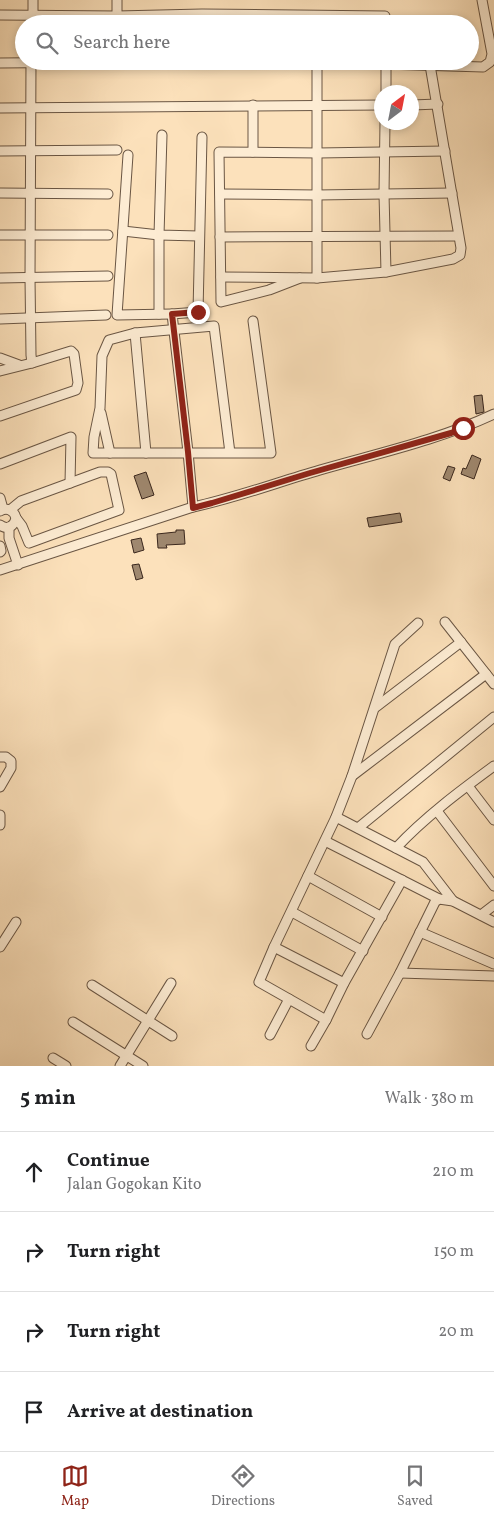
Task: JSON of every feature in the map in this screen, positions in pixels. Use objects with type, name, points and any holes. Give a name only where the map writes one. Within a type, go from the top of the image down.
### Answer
[{"type":"street","points":[[33,0],[33,15]]},
{"type":"street","points":[[117,0],[117,15]]},
{"type":"street","points":[[479,67],[483,67],[490,62],[492,54],[482,0]]},
{"type":"street","points":[[188,15],[221,15]]},
{"type":"street","points":[[0,16],[15,18]]},
{"type":"street","points":[[0,64],[15,63]]},
{"type":"street","points":[[31,70],[30,319],[32,363]]},
{"type":"street","points":[[317,70],[317,278]]},
{"type":"street","points":[[386,70],[386,85]]},
{"type":"street","points":[[221,277],[317,278],[386,272],[454,259],[460,255],[461,248],[431,70]]},
{"type":"street","points":[[419,104],[438,104]]},
{"type":"street","points":[[253,105],[253,152]]},
{"type":"street","points":[[0,108],[374,105]]},
{"type":"street","points":[[386,130],[384,236],[386,272]]},
{"type":"street","points":[[159,314],[158,234],[162,134]]},
{"type":"street","points":[[128,155],[117,315],[198,312],[202,137]]},
{"type":"street","points":[[0,151],[117,150]]},
{"type":"street","points":[[300,278],[269,290],[221,302],[219,152],[445,151]]},
{"type":"street","points":[[220,194],[318,195],[452,192]]},
{"type":"street","points":[[0,193],[108,194]]},
{"type":"street","points":[[123,231],[199,236]]},
{"type":"street","points":[[0,235],[108,235]]},
{"type":"street","points":[[220,237],[458,236]]},
{"type":"street","points":[[0,278],[108,276]]},
{"type":"street","points":[[172,314],[193,508]]},
{"type":"street","points":[[0,319],[106,315]]},
{"type":"street","points":[[230,453],[214,326],[135,333],[109,340],[102,356],[100,408],[93,453],[230,453],[271,452],[253,321]]},
{"type":"street","points":[[135,333],[146,453]]},
{"type":"street","points":[[0,371],[71,351],[74,354],[78,383],[76,390],[0,416]]},
{"type":"street","points":[[0,358],[19,365]]},
{"type":"street","points":[[100,408],[110,453]]},
{"type":"street","points":[[0,570],[193,508],[451,433],[494,414]]},
{"type":"street","points":[[0,464],[71,438],[70,482]]},
{"type":"street","points":[[100,472],[110,472],[113,478],[119,510],[29,543],[22,526],[13,512],[5,510],[21,501],[100,472]]},
{"type":"street","points":[[0,498],[5,510]]},
{"type":"street","points":[[16,518],[14,524],[5,526],[18,564]]},
{"type":"street","points":[[0,546],[0,552]]},
{"type":"street","points":[[445,622],[494,684]]},
{"type":"street","points":[[326,1020],[259,982],[274,946],[336,817],[352,776],[395,644],[418,623]]},
{"type":"street","points":[[375,707],[461,642]]},
{"type":"street","points":[[352,776],[486,674]]},
{"type":"street","points":[[358,828],[494,717]]},
{"type":"street","points":[[0,757],[6,756],[11,761],[11,768],[0,787]]},
{"type":"street","points":[[396,848],[437,811],[494,766]]},
{"type":"street","points":[[468,786],[494,820]]},
{"type":"street","points":[[437,811],[494,886]]},
{"type":"street","points":[[0,815],[0,825]]},
{"type":"street","points":[[336,817],[424,862],[453,901]]},
{"type":"street","points":[[325,841],[439,899],[453,901],[494,922]]},
{"type":"street","points":[[308,876],[382,917]]},
{"type":"street","points":[[311,1046],[402,880]]},
{"type":"street","points":[[367,1034],[400,974],[435,902],[439,899]]},
{"type":"street","points":[[481,915],[494,904]]},
{"type":"street","points":[[292,912],[363,951]]},
{"type":"street","points":[[0,947],[16,922]]},
{"type":"street","points":[[420,932],[494,964]]},
{"type":"street","points":[[274,946],[344,983]]},
{"type":"street","points":[[400,974],[494,976]]},
{"type":"street","points":[[120,1066],[171,983]]},
{"type":"street","points":[[92,985],[172,1036]]},
{"type":"street","points":[[270,1035],[289,999]]},
{"type":"street","points":[[73,1022],[143,1066]]},
{"type":"street","points":[[53,1058],[66,1066]]},
{"type":"building","points":[[482,395],[484,412],[476,414],[474,396]]},
{"type":"building","points":[[472,455],[481,459],[474,479],[461,474],[463,468],[466,469]]},
{"type":"building","points":[[448,466],[455,468],[450,481],[443,478]]},
{"type":"building","points":[[146,472],[154,495],[142,499],[134,476]]},
{"type":"building","points":[[400,513],[402,522],[369,527],[367,518]]},
{"type":"building","points":[[176,530],[184,530],[185,544],[166,545],[167,548],[158,548],[157,534],[176,532]]},
{"type":"building","points":[[141,538],[144,550],[134,553],[131,540]]},
{"type":"building","points":[[139,564],[143,578],[136,580],[132,565]]},
{"type":"route","points":[[198,312],[172,314],[193,508],[463,428]]}]
